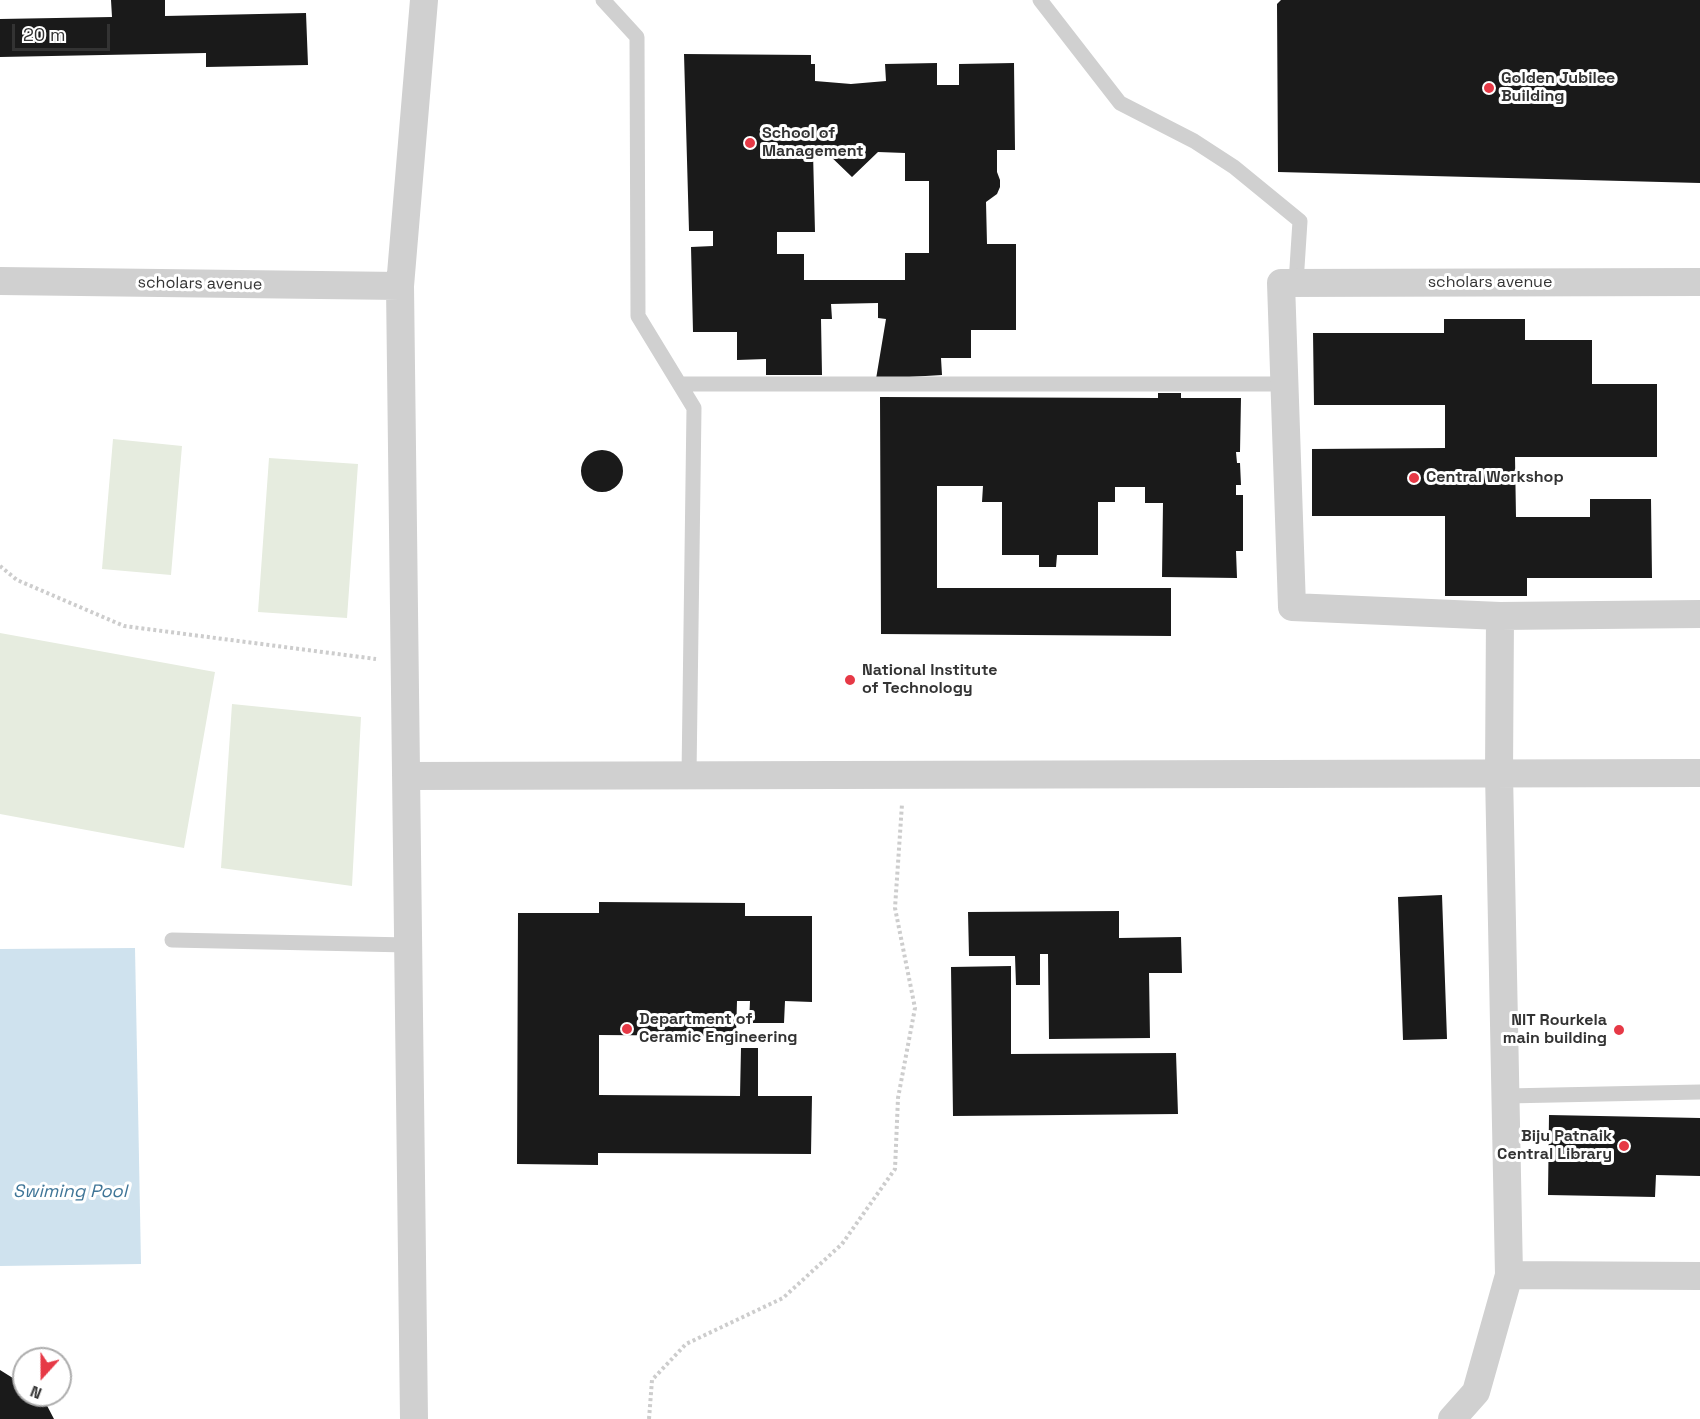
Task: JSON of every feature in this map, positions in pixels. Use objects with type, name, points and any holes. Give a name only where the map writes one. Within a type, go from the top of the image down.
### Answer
[{"type":"street","points":[[414,1419],[400,286],[424,0]]},
{"type":"street","name":"scholars avenue","points":[[0,281],[400,286]]},
{"type":"street","name":"scholars avenue","points":[[1288,283],[1700,282]]},
{"type":"street","points":[[1288,283],[1284,384],[1292,607],[1500,616],[1700,614]]},
{"type":"street","points":[[1452,1419],[1476,1392],[1509,1275],[1499,773],[1500,616]]},
{"type":"street","points":[[406,776],[1700,772]]},
{"type":"street","points":[[1509,1275],[1700,1276]]},
{"type":"lane","points":[[603,0],[637,37],[638,316],[694,408],[689,776]]},
{"type":"lane","points":[[1040,0],[1120,103],[1194,141],[1234,167],[1300,221],[1288,283]]},
{"type":"lane","points":[[680,384],[1284,384]]},
{"type":"lane","points":[[172,940],[408,945]]},
{"type":"lane","points":[[1506,1096],[1700,1092]]},
{"type":"path","points":[[0,566],[17,580],[124,626],[405,662]]},
{"type":"path","points":[[649,1419],[652,1380],[686,1344],[783,1298],[842,1244],[895,1169],[898,1098],[915,1008],[895,908],[903,789],[896,775]]},
{"type":"shaded area","points":[[113,439],[182,446],[171,575],[102,569]]},
{"type":"shaded area","points":[[269,458],[358,464],[347,618],[258,612]]},
{"type":"shaded area","points":[[0,633],[215,672],[184,848],[0,814]]},
{"type":"shaded area","points":[[232,704],[361,717],[352,886],[221,868]]},
{"type":"water","name":"Swiming Pool","points":[[135,948],[141,1264],[0,1266],[0,949]]},
{"type":"building","points":[[111,0],[165,0],[165,16],[306,13],[308,65],[206,67],[206,53],[0,57],[0,19],[112,17]]},
{"type":"building","name":"Golden Jubilee Building","points":[[1281,0],[1700,0],[1700,183],[1278,172],[1277,4]]},
{"type":"building","points":[[684,54],[811,55],[811,64],[815,64],[815,81],[851,84],[886,81],[885,64],[937,63],[937,85],[959,85],[959,64],[1014,63],[1015,150],[997,150],[1000,187],[997,194],[986,202],[987,244],[1016,244],[1016,330],[971,330],[971,358],[941,358],[942,375],[876,379],[886,319],[878,318],[878,303],[831,304],[832,319],[821,319],[822,375],[766,375],[766,359],[737,360],[737,332],[693,332],[691,247],[713,246],[713,231],[689,231]],"holes":[[[813,152],[826,152],[852,177],[878,152],[905,153],[905,181],[929,181],[929,253],[905,253],[905,280],[804,280],[804,254],[777,254],[777,232],[815,232]]]},
{"type":"building","name":"Central Workshop","points":[[1444,319],[1525,319],[1525,340],[1592,340],[1592,384],[1657,384],[1657,457],[1515,457],[1516,517],[1590,517],[1590,499],[1651,499],[1652,578],[1527,578],[1527,596],[1445,596],[1445,516],[1312,516],[1312,449],[1445,448],[1445,405],[1314,405],[1313,333],[1444,333]]},
{"type":"building","points":[[1158,393],[1181,393],[1181,398],[1241,398],[1240,452],[1236,452],[1237,463],[1240,463],[1241,485],[1236,485],[1236,495],[1243,495],[1243,551],[1236,551],[1237,578],[1162,577],[1163,503],[1145,503],[1145,487],[1115,487],[1115,502],[1098,502],[1098,555],[1057,555],[1056,567],[1039,567],[1039,555],[1002,555],[1002,502],[982,502],[983,486],[937,486],[937,588],[1171,588],[1171,636],[881,634],[880,397],[1158,398]]},
{"type":"building","points":[[602,450],[610,451],[617,456],[622,463],[622,479],[617,486],[610,491],[602,492],[594,491],[587,486],[582,479],[581,471],[582,463],[587,456],[594,451]]},
{"type":"building","points":[[1442,895],[1447,1039],[1403,1040],[1398,897]]},
{"type":"building","name":"Department of Ceramic Engineering","points":[[599,902],[745,903],[745,916],[812,916],[812,1002],[785,1001],[784,1023],[749,1023],[750,1001],[737,1001],[736,1036],[599,1035],[599,1095],[740,1096],[741,1048],[758,1048],[758,1096],[812,1096],[811,1154],[598,1153],[598,1165],[517,1164],[518,913],[599,913]]},
{"type":"building","points":[[1119,911],[1119,938],[1181,937],[1182,973],[1149,973],[1150,1038],[1049,1039],[1048,954],[1040,954],[1040,985],[1016,985],[1015,956],[969,956],[968,912]]},
{"type":"building","points":[[1011,966],[1011,1054],[1176,1053],[1178,1114],[953,1116],[951,967]]},
{"type":"building","name":"Biju Patnaik Central Library","points":[[1549,1115],[1700,1118],[1700,1176],[1656,1175],[1655,1197],[1548,1195]]},
{"type":"building","points":[[0,1370],[12,1378],[12,1407],[48,1407],[54,1419],[0,1419]]},
{"type":"place","name":"Golden Jubilee Building","points":[[1489,88]]},
{"type":"place","name":"School of Management","points":[[750,143]]},
{"type":"place","name":"Central Workshop","points":[[1414,478]]},
{"type":"place","name":"National Institute of Technology","points":[[850,680]]},
{"type":"place","name":"Department of Ceramic Engineering","points":[[627,1029]]},
{"type":"place","name":"NIT Rourkela main building","points":[[1619,1030]]},
{"type":"place","name":"Biju Patnaik Central Library","points":[[1624,1146]]}]
